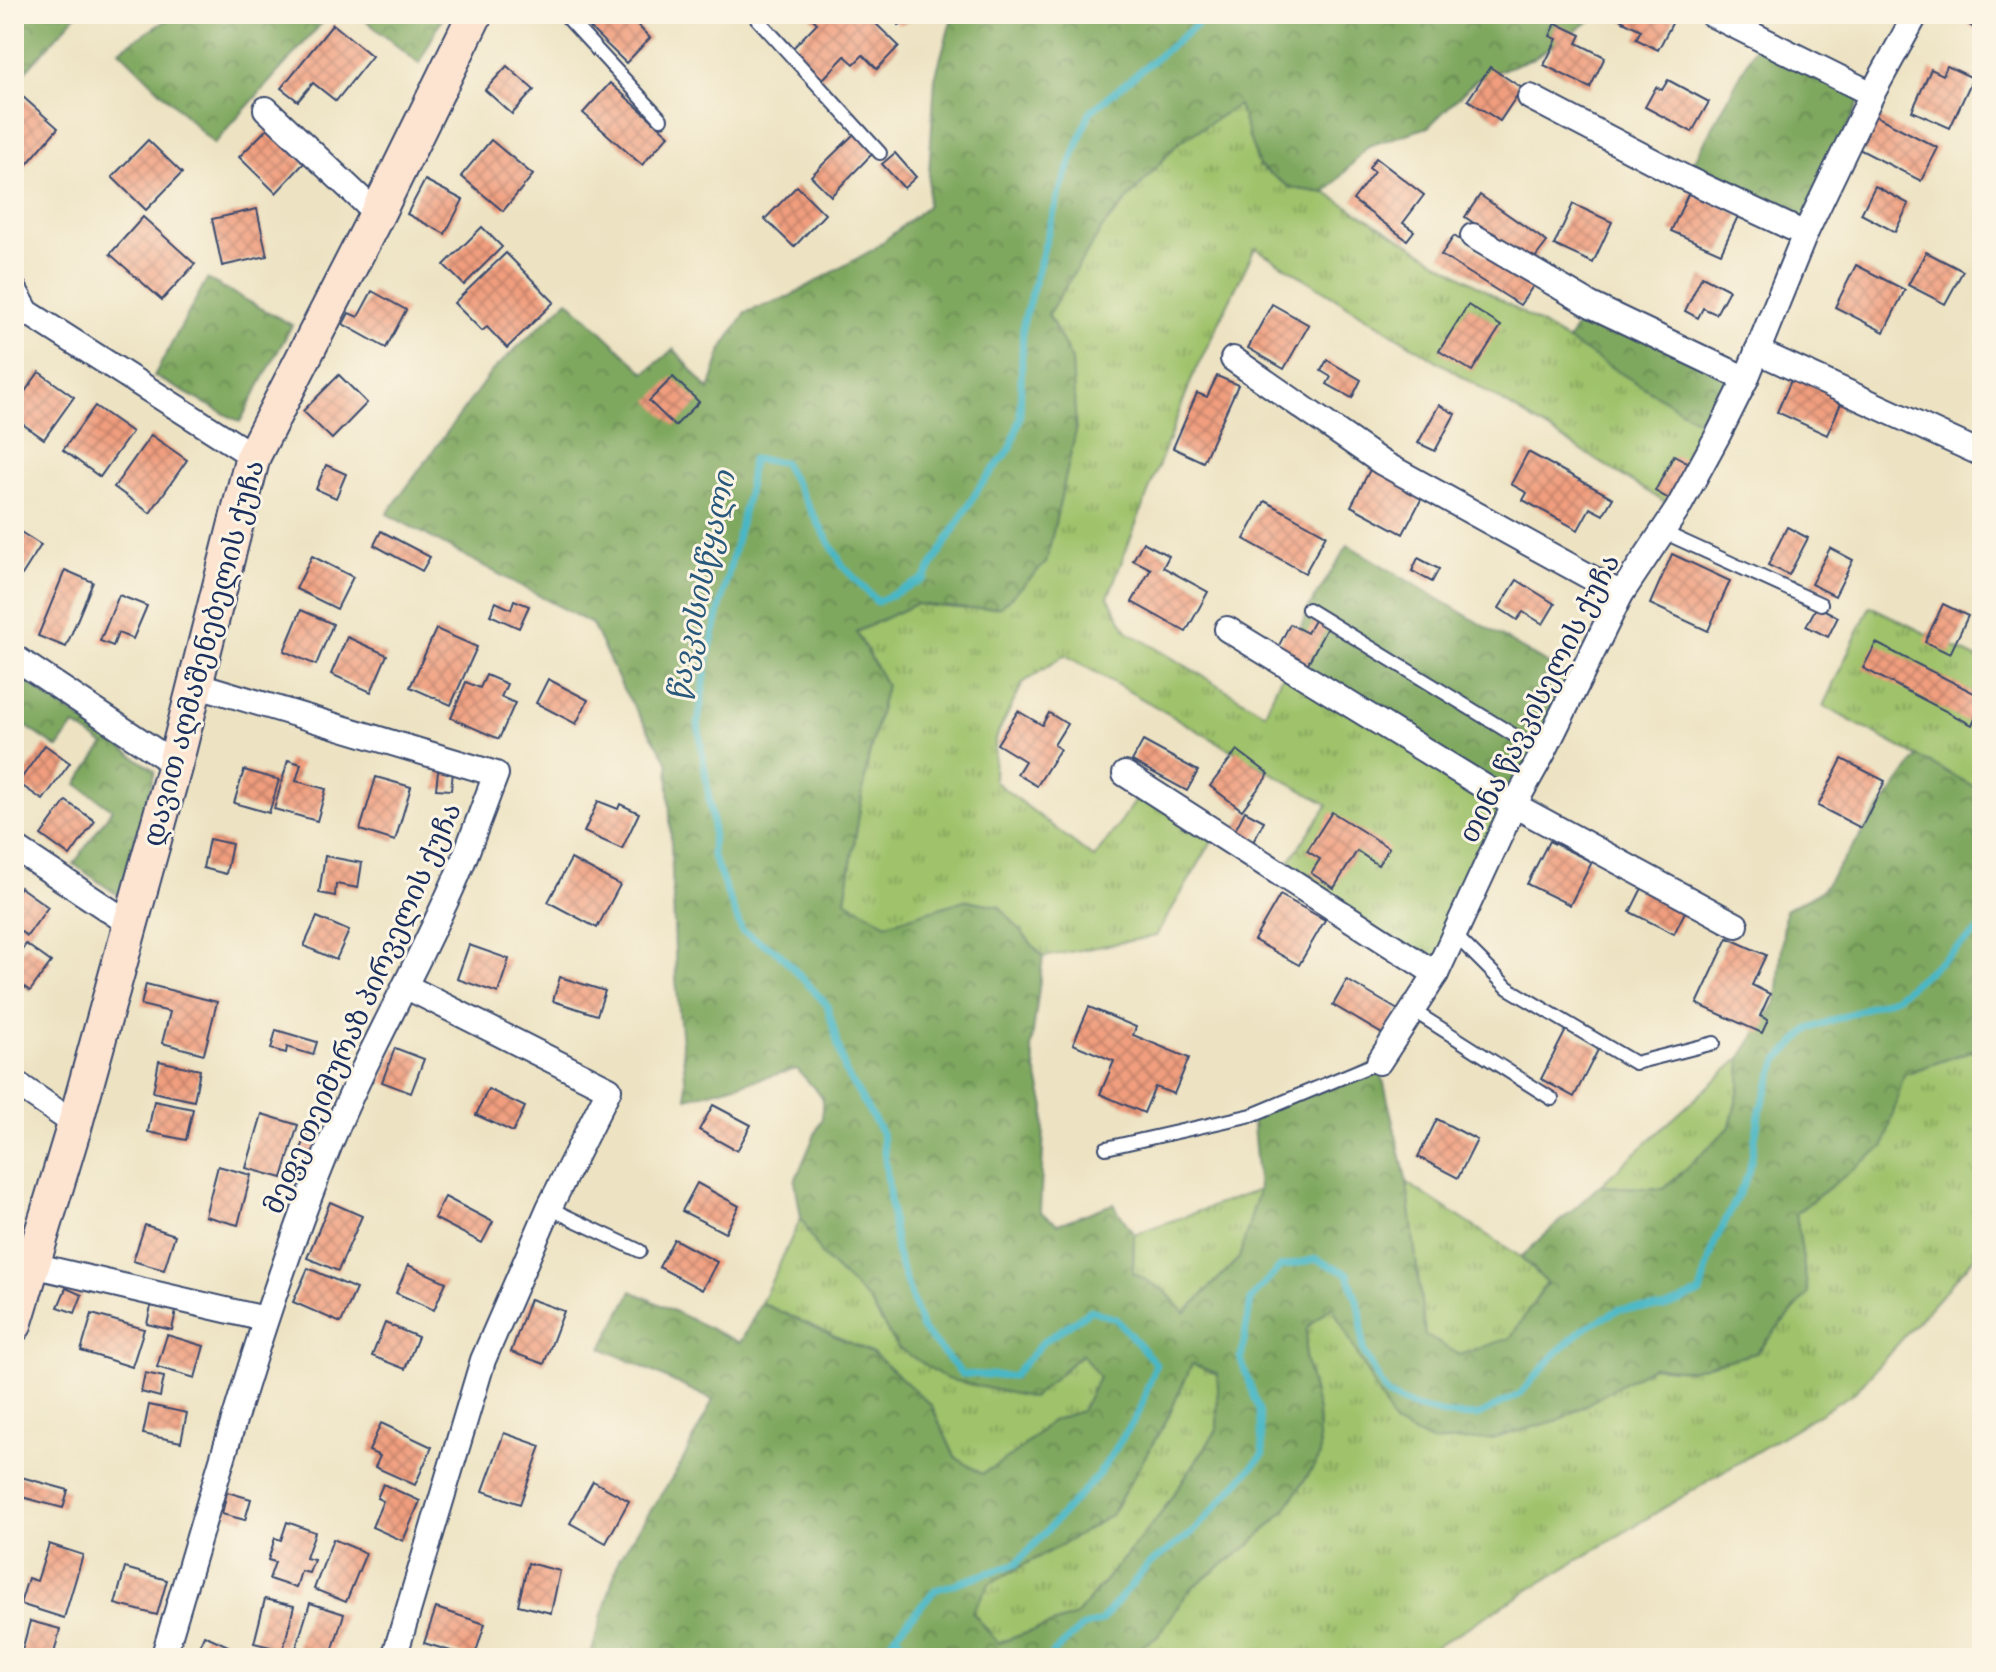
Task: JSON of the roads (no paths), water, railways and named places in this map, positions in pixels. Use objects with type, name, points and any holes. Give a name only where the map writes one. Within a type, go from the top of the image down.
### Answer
[{"type":"street","name":"დავით აღმაშენებელის ქუჩა","points":[[14,1325],[75,1124],[175,764],[253,456],[475,14]]},
{"type":"street","points":[[1711,14],[1872,94]]},
{"type":"street","name":"თინა წავკისელის ქუჩა","points":[[1379,1062],[1436,974],[1514,805],[1621,594],[1663,532],[1719,433],[1746,379],[1805,234],[1872,94],[1916,14]]},
{"type":"street","points":[[1530,97],[1683,177],[1805,234]]},
{"type":"street","points":[[266,109],[377,214]]},
{"type":"street","points":[[1473,236],[1591,305],[1746,379]]},
{"type":"street","points":[[14,289],[27,312],[253,456]]},
{"type":"street","points":[[1757,351],[1982,454]]},
{"type":"street","points":[[1233,359],[1381,462],[1621,594]]},
{"type":"street","points":[[1227,629],[1514,805],[1736,925]]},
{"type":"street","points":[[14,657],[175,764]]},
{"type":"street","name":"მეფე თეიმურაზ პირველის ქუჩა","points":[[163,1658],[265,1319],[330,1145],[370,1054],[457,875],[496,774],[195,684]]},
{"type":"street","points":[[1125,774],[1436,974]]},
{"type":"street","points":[[14,847],[130,924]]},
{"type":"street","points":[[394,1658],[483,1360],[549,1208],[609,1089],[405,986]]},
{"type":"street","points":[[14,1082],[75,1124]]},
{"type":"street","points":[[32,1265],[265,1319]]},
{"type":"lane","points":[[564,14],[661,119]]},
{"type":"lane","points":[[753,14],[880,153]]},
{"type":"lane","points":[[1663,532],[1821,604]]},
{"type":"lane","points":[[1308,609],[1543,753]]},
{"type":"lane","points":[[1454,934],[1508,988],[1635,1063],[1714,1043]]},
{"type":"lane","points":[[1412,1010],[1552,1099]]},
{"type":"lane","name":"თინა წავკისელის ქუჩა","points":[[1106,1148],[1252,1115],[1379,1062]]},
{"type":"lane","points":[[549,1208],[640,1251]]},
{"type":"waterway","name":"წავკისისწყალი","points":[[876,1658],[935,1590],[1016,1564],[1099,1474],[1138,1414],[1156,1364],[1116,1319],[1091,1310],[1043,1342],[1013,1376],[962,1374],[922,1329],[896,1251],[882,1133],[846,1073],[827,1005],[778,952],[742,931],[712,854],[713,825],[698,723],[708,656],[748,493],[752,459],[783,462],[843,566],[877,602],[924,579],[980,486],[1011,448],[1020,417],[1023,324],[1058,197],[1090,112],[1210,14]]},
{"type":"waterway","points":[[1048,1658],[1081,1628],[1101,1621],[1148,1565],[1193,1532],[1263,1455],[1259,1410],[1241,1360],[1251,1299],[1280,1267],[1316,1259],[1348,1274],[1361,1313],[1363,1350],[1387,1395],[1411,1406],[1449,1415],[1477,1416],[1520,1394],[1558,1351],[1585,1328],[1620,1309],[1664,1308],[1700,1293],[1714,1244],[1749,1173],[1760,1110],[1778,1060],[1809,1029],[1896,997],[1982,928]]},
{"type":"waterway","points":[[896,1635],[918,1658]]}]
